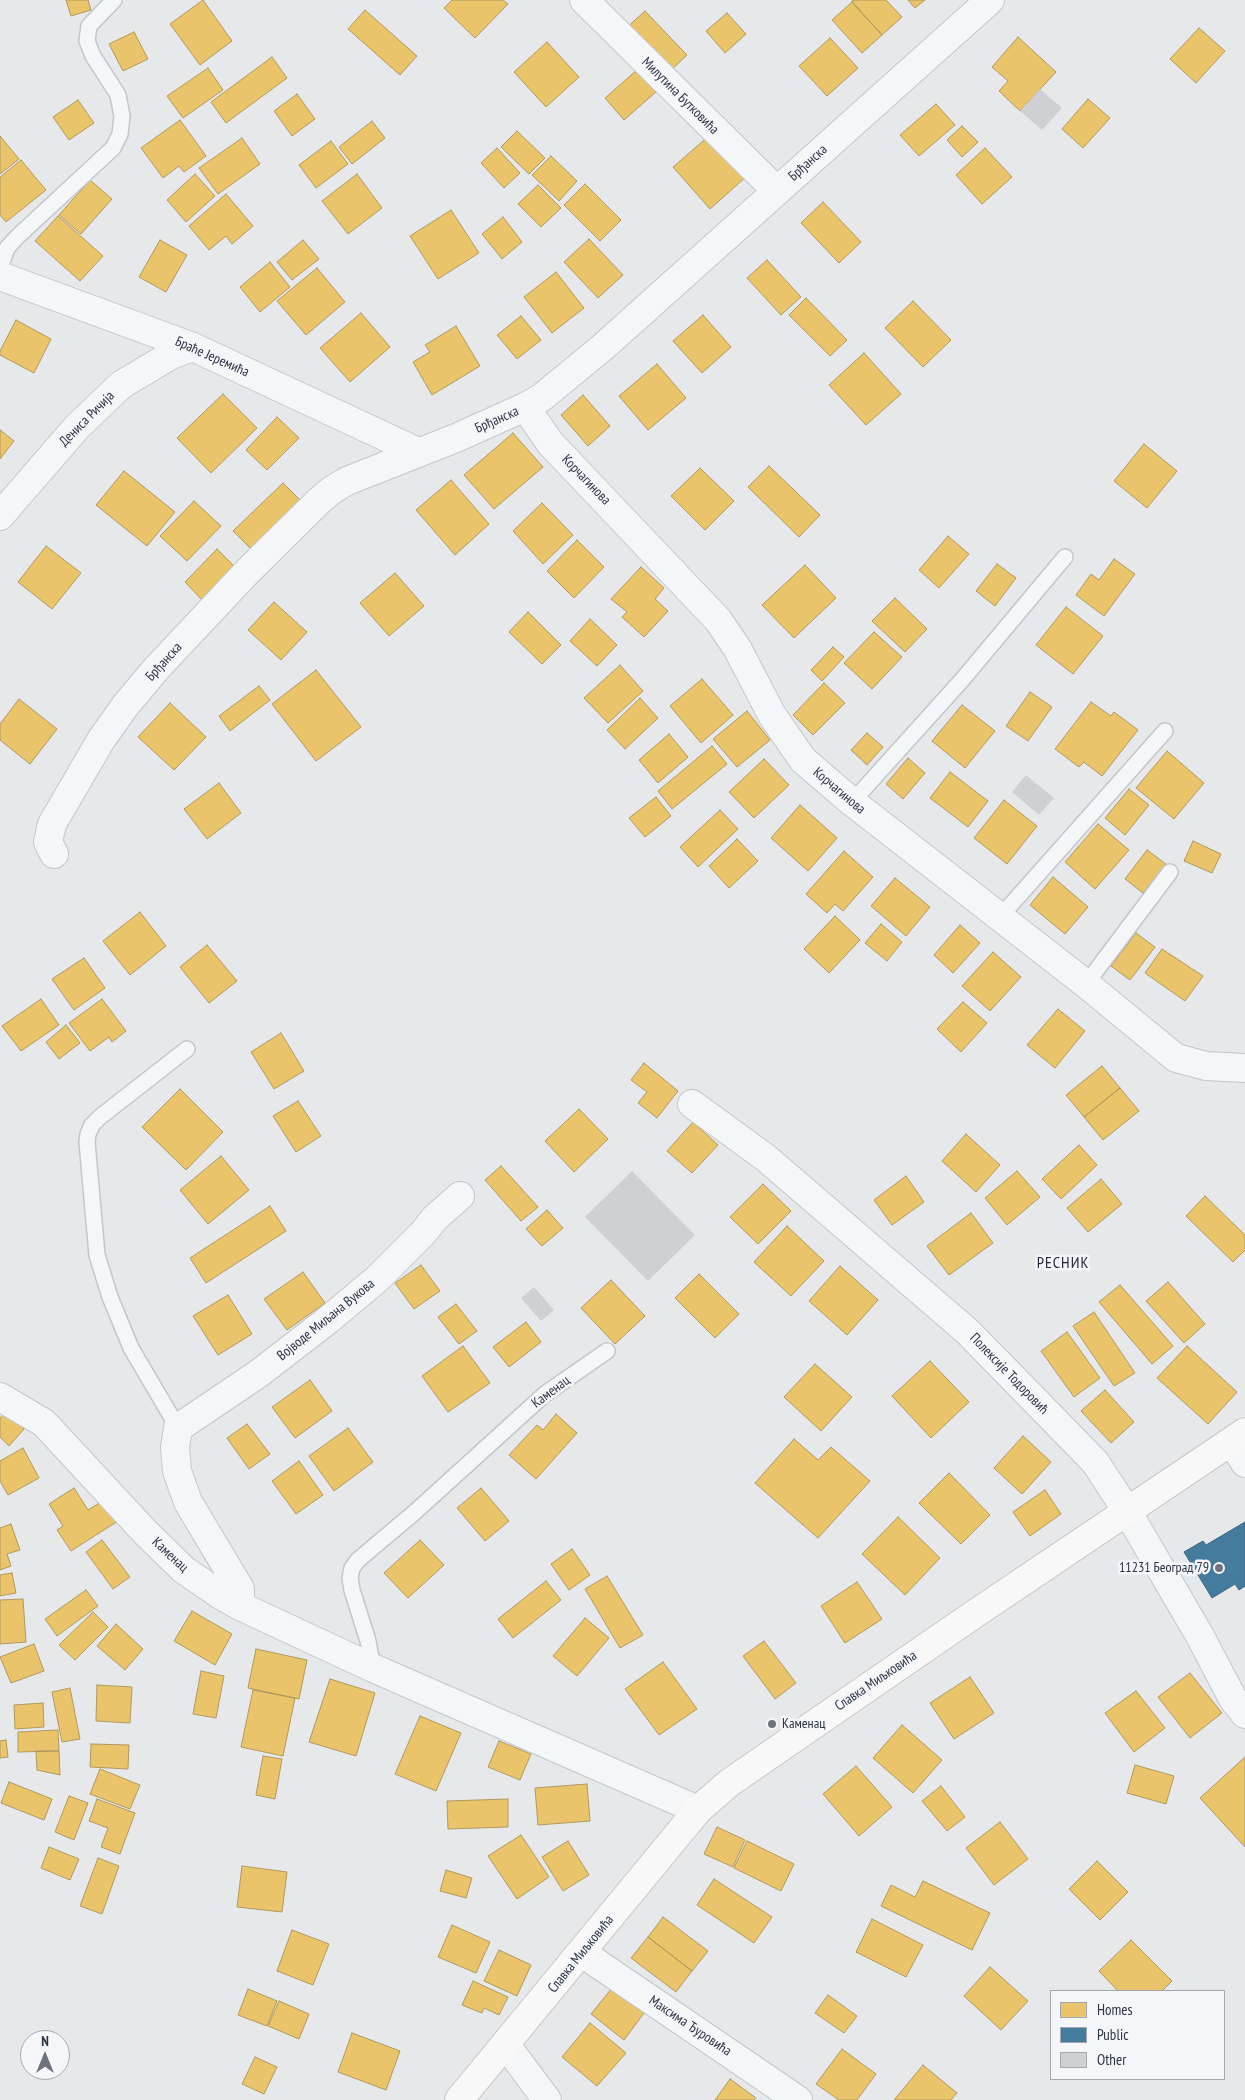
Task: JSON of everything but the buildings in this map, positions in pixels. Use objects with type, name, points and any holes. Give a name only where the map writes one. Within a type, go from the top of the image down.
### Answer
[{"type":"street","name":"Милутина Бутковића","points":[[584,0],[777,191]]},
{"type":"street","name":"Брђанска","points":[[54,854],[48,842],[52,824],[101,740],[125,706],[156,669],[248,571],[332,490],[347,481],[525,407],[541,398],[603,347],[990,0]]},
{"type":"street","name":"Браће Јеремића","points":[[0,276],[193,347],[418,452]]},
{"type":"street","name":"Дениса Ричија","points":[[0,516],[77,427],[122,385],[171,354],[193,347]]},
{"type":"street","name":"Корчагинова","points":[[525,407],[551,444],[718,620],[737,648],[784,735],[803,760],[852,802],[1086,984],[1176,1058],[1206,1066],[1245,1068]]},
{"type":"street","name":"Полексије Тодоровић","points":[[692,1104],[766,1158],[968,1332],[1095,1462],[1127,1511],[1200,1636],[1233,1699],[1245,1714]]},
{"type":"street","name":"Војводе Миљана Вукова","points":[[178,1428],[258,1374],[328,1320],[377,1279],[423,1233],[435,1218],[460,1196]]},
{"type":"street","name":"Каменац","points":[[0,1397],[44,1423],[146,1533],[184,1570],[240,1606],[373,1668],[698,1810]]},
{"type":"street","points":[[178,1428],[175,1448],[177,1471],[188,1502],[240,1589],[240,1606]]},
{"type":"street","name":"Славка Миљковића","points":[[459,2100],[698,1810],[758,1762],[1127,1511],[1241,1446]]},
{"type":"street","name":"Максима Ђуровића","points":[[582,1952],[798,2100]]},
{"type":"street","points":[[506,2045],[547,2100]]},
{"type":"lane","points":[[0,268],[7,248],[113,148],[120,134],[122,116],[118,95],[87,41],[90,26],[114,0]]},
{"type":"lane","points":[[852,802],[962,680],[1065,557]]},
{"type":"lane","points":[[1000,917],[1166,732]]},
{"type":"lane","points":[[1086,984],[1170,872]]},
{"type":"lane","points":[[178,1428],[131,1348],[110,1297],[97,1254],[87,1142],[88,1134],[96,1121],[187,1049]]},
{"type":"lane","name":"Каменац","points":[[373,1668],[368,1641],[352,1590],[350,1578],[352,1568],[358,1560],[415,1512],[545,1394],[607,1352]]},
{"type":"place","name":"11231 Београд 79","points":[[1219,1568]]},
{"type":"place","name":"Каменац","points":[[772,1724]]},
{"type":"district","name":"РЕСНИК","points":[[1063,1263]]}]
